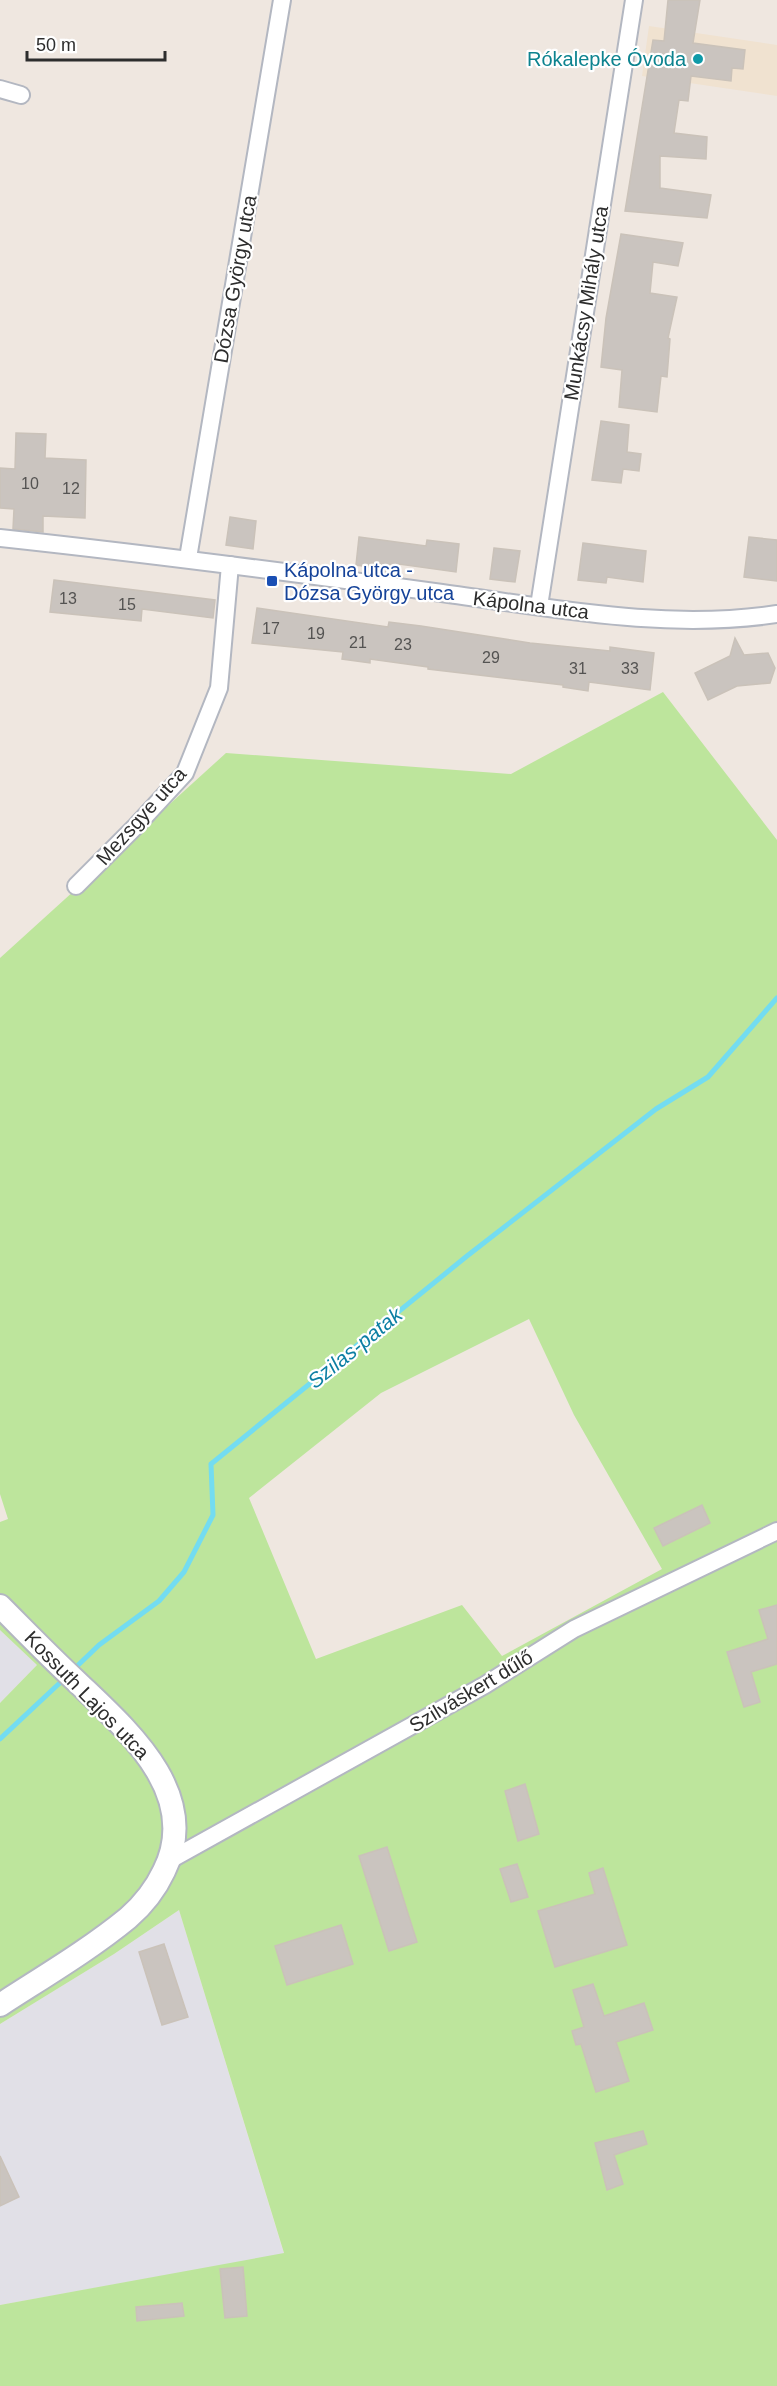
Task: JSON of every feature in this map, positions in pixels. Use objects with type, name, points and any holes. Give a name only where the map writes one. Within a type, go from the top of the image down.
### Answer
[{"type":"main road","name":"Kossuth Lajos utca","points":[[0,1606],[144,1752],[164,1782],[175,1827],[170,1860],[156,1887],[129,1917],[0,2005]]},
{"type":"street","name":"Dózsa György utca","points":[[188,558],[282,0]]},
{"type":"street","name":"Munkácsy Mihály utca","points":[[539,606],[634,0]]},
{"type":"street","points":[[0,89],[21,95]]},
{"type":"street","name":"Kápolna utca","points":[[0,538],[188,558],[637,618],[688,621],[777,614]]},
{"type":"street","name":"Mezsgye utca","points":[[76,886],[185,773],[219,688],[230,565]]},
{"type":"street","name":"Szilváskert dűlő","points":[[170,1860],[485,1685],[574,1629],[777,1531]]},
{"type":"shaded area","points":[[649,26],[777,45],[777,96],[642,76]]},
{"type":"shaded area","points":[[0,1630],[37,1665],[0,1703]]},
{"type":"shaded area","points":[[179,1910],[284,2254],[0,2305],[0,2024],[114,1954]]},
{"type":"green space","points":[[663,692],[777,840],[777,2386],[0,2386],[0,2305],[284,2253],[179,1910],[114,1954],[0,2024],[0,1703],[37,1665],[0,1630],[0,1522],[8,1519],[0,1494],[0,958],[226,753],[511,774]],"holes":[[[529,1319],[574,1415],[662,1569],[502,1656],[462,1605],[316,1659],[249,1498],[381,1393]]]},
{"type":"building","points":[[668,0],[700,0],[693,43],[745,50],[743,69],[732,68],[731,81],[691,76],[688,101],[679,100],[674,133],[707,137],[706,159],[660,156],[660,188],[711,195],[707,218],[625,211],[653,40],[664,41]]},
{"type":"building","points":[[621,234],[683,243],[678,266],[653,262],[650,293],[677,297],[668,338],[670,339],[667,377],[661,376],[657,412],[619,407],[622,370],[601,367],[606,318]]},
{"type":"building","points":[[601,421],[629,425],[627,452],[641,454],[639,471],[623,469],[621,483],[592,480]]},
{"type":"building","points":[[16,433],[46,434],[45,458],[86,460],[85,518],[43,516],[43,532],[13,529],[14,509],[0,508],[0,468],[15,469]]},
{"type":"building","points":[[230,517],[256,521],[253,549],[226,545]]},
{"type":"building","points":[[359,537],[426,546],[427,540],[459,544],[456,572],[399,564],[397,574],[376,572],[377,568],[356,565]]},
{"type":"building","points":[[749,537],[777,540],[777,581],[744,577]]},
{"type":"building","points":[[583,543],[646,551],[643,582],[607,577],[606,583],[578,580]]},
{"type":"building","points":[[494,548],[520,551],[515,582],[490,579]]},
{"type":"building","points":[[54,580],[215,600],[213,618],[142,609],[141,621],[50,612]]},
{"type":"building","points":[[257,608],[388,627],[389,622],[530,643],[610,651],[610,647],[654,653],[650,690],[589,682],[588,691],[563,687],[563,685],[428,669],[428,667],[370,659],[370,663],[342,659],[343,652],[252,643]]},
{"type":"building","points":[[735,638],[744,655],[768,653],[775,668],[770,683],[737,686],[708,700],[695,673],[730,656]]},
{"type":"building","points":[[702,1505],[710,1523],[663,1546],[654,1528]]},
{"type":"building","points":[[777,1605],[777,1664],[751,1672],[760,1702],[744,1707],[727,1652],[768,1639],[759,1610]]},
{"type":"building","points":[[525,1784],[539,1834],[518,1841],[505,1791]]},
{"type":"building","points":[[387,1847],[417,1942],[389,1951],[359,1856]]},
{"type":"building","points":[[517,1864],[528,1897],[511,1902],[500,1869]]},
{"type":"building","points":[[603,1868],[627,1945],[555,1967],[538,1911],[595,1894],[589,1873]]},
{"type":"building","points":[[341,1925],[353,1964],[287,1985],[275,1946]]},
{"type":"building","points":[[164,1944],[188,2017],[162,2025],[139,1952]]},
{"type":"building","points":[[593,1984],[604,2016],[644,2003],[653,2030],[616,2042],[629,2081],[596,2092],[581,2044],[576,2045],[572,2031],[584,2027],[573,1990]]},
{"type":"building","points":[[643,2131],[647,2144],[614,2155],[623,2184],[607,2190],[595,2143]]},
{"type":"building","points":[[0,2156],[19,2197],[0,2206]]},
{"type":"building","points":[[243,2267],[247,2316],[225,2318],[220,2269]]},
{"type":"building","points":[[182,2303],[184,2316],[137,2321],[136,2307]]},
{"type":"waterway","name":"Szilas-patak","points":[[73,1670],[99,1645],[159,1601],[184,1572],[213,1515],[211,1464],[467,1256],[656,1109],[708,1077],[777,998]]},
{"type":"waterway","name":"Szilas-patak","points":[[0,1739],[64,1679]]},
{"type":"place","name":"Rókalepke Óvoda","points":[[698,59]]},
{"type":"place","name":"Kápolna utca - Dózsa György utca","points":[[272,581]]}]
